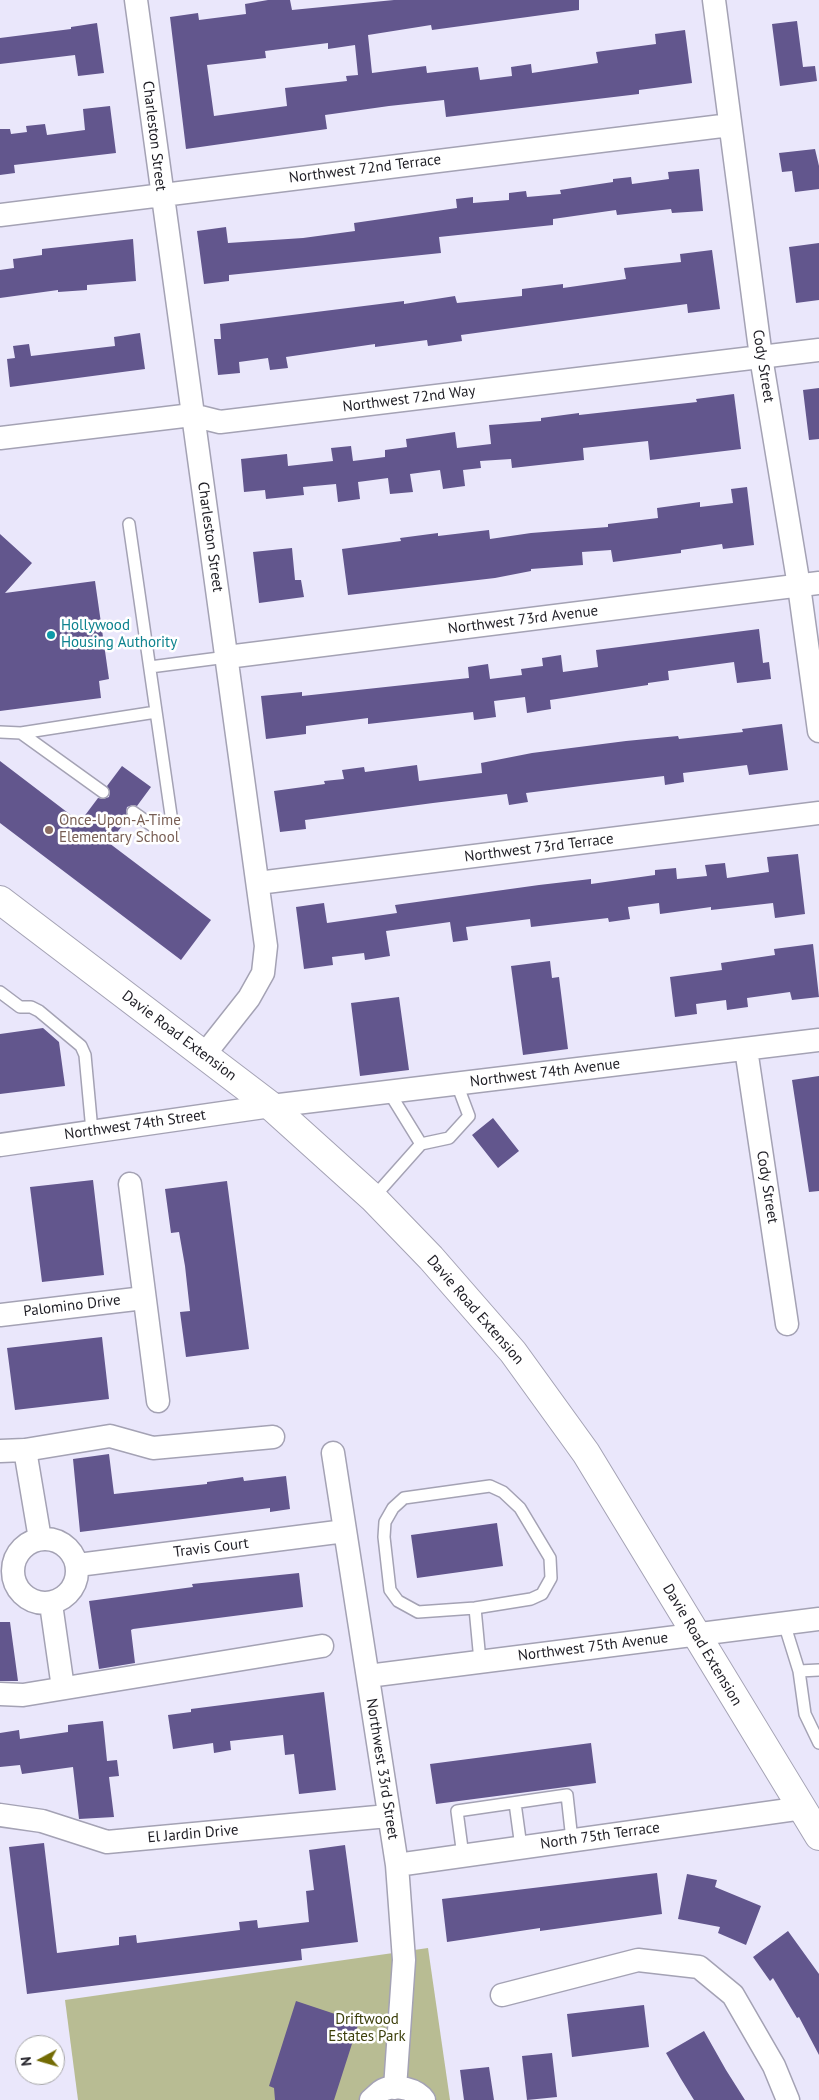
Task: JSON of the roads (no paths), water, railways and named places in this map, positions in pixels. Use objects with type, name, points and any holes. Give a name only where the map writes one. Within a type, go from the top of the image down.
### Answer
[{"type":"main road","name":"Davie Road Extension","points":[[0,900],[271,1106],[373,1198],[430,1258],[513,1352],[586,1454],[694,1633],[807,1807],[819,1836]]},
{"type":"street","name":"Charleston Street","points":[[136,0],[161,194],[266,946],[263,973],[249,998],[204,1055]]},
{"type":"street","name":"Cody Street","points":[[714,0],[761,357],[809,585],[819,731]]},
{"type":"street","name":"Northwest 72nd Terrace","points":[[0,215],[730,125]]},
{"type":"street","name":"Northwest 72nd Way","points":[[0,438],[192,414],[220,422],[819,350]]},
{"type":"street","name":"Northwest 73rd Avenue","points":[[227,657],[809,585]]},
{"type":"street","name":"Northwest 73rd Terrace","points":[[258,883],[819,813]]},
{"type":"street","name":"Northwest 74th Avenue","points":[[271,1106],[819,1040]]},
{"type":"street","name":"Cody Street","points":[[746,1049],[787,1324]]},
{"type":"street","name":"Northwest 74th Street","points":[[0,1145],[271,1106]]},
{"type":"street","points":[[130,1184],[158,1401]]},
{"type":"street","name":"Palomino Drive","points":[[0,1315],[144,1298]]},
{"type":"street","points":[[0,1451],[25,1450],[110,1436],[153,1448],[273,1437]]},
{"type":"street","points":[[25,1450],[40,1539]]},
{"type":"street","name":"Northwest 33rd Street","points":[[333,1453],[397,1865],[404,1960],[395,2088]]},
{"type":"street","name":"Travis Court","points":[[78,1565],[345,1531]]},
{"type":"street","points":[[40,1539],[52,1539],[64,1544],[73,1553],[78,1565],[77,1578],[72,1590],[63,1599],[51,1604],[38,1603],[27,1598],[18,1589],[13,1577],[14,1564],[19,1552],[28,1543],[40,1539]]},
{"type":"street","points":[[51,1604],[63,1688]]},
{"type":"street","name":"Northwest 75th Avenue","points":[[368,1676],[819,1618]]},
{"type":"street","points":[[0,1694],[23,1695],[322,1646]]},
{"type":"street","name":"North 75th Terrace","points":[[397,1865],[807,1807]]},
{"type":"street","name":"El Jardin Drive","points":[[0,1815],[42,1821],[107,1842],[388,1816]]},
{"type":"street","points":[[502,1995],[638,1960],[699,1967],[733,1995],[774,2066],[788,2100]]},
{"type":"street","points":[[371,2100],[384,2089],[395,2088],[404,2088],[422,2097],[424,2100]]},
{"type":"lane","points":[[129,524],[173,829],[164,834],[158,832],[133,812]]},
{"type":"lane","points":[[150,667],[227,657]]},
{"type":"lane","points":[[0,732],[21,733],[156,712]]},
{"type":"lane","points":[[21,733],[103,792]]},
{"type":"lane","points":[[0,992],[20,1007],[32,1007],[39,1011],[81,1046],[85,1054],[92,1132]]},
{"type":"lane","points":[[373,1198],[422,1144],[449,1138],[469,1116],[457,1084]]},
{"type":"lane","points":[[389,1092],[422,1144]]},
{"type":"lane","points":[[490,1486],[503,1492],[520,1508],[531,1524],[550,1558],[551,1578],[542,1594],[531,1599],[475,1608],[418,1612],[398,1601],[390,1590],[384,1537],[385,1522],[393,1508],[404,1498],[490,1486]]},
{"type":"lane","points":[[475,1608],[480,1661]]},
{"type":"lane","points":[[784,1623],[799,1672],[805,1714],[819,1743]]},
{"type":"lane","points":[[799,1672],[819,1670]]},
{"type":"lane","points":[[463,1856],[457,1811],[567,1795],[572,1840]]},
{"type":"lane","points":[[515,1803],[521,1847]]},
{"type":"place","name":"Hollywood Housing Authority","points":[[51,635]]},
{"type":"place","name":"Once-Upon-A-Time Elementary School","points":[[49,830]]},
{"type":"park label","name":"Driftwood Estates Park","points":[[367,2028]]}]
